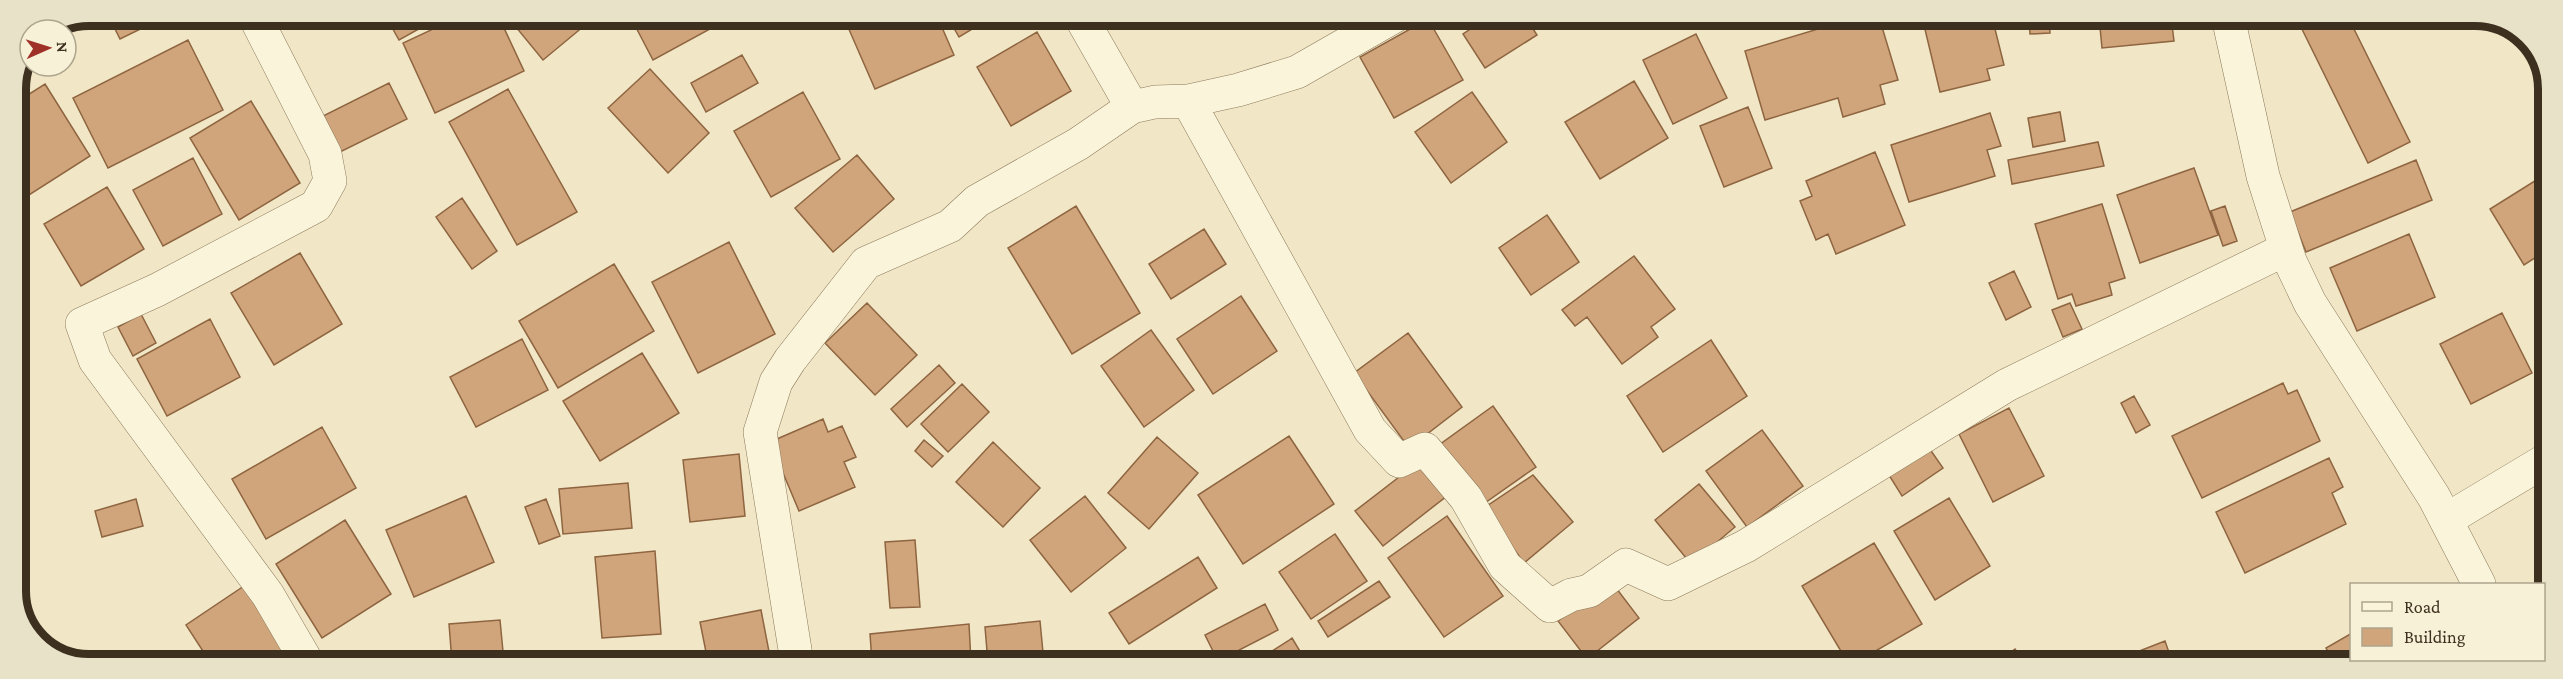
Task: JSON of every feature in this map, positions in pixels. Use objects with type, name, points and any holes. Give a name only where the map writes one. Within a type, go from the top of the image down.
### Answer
[{"type":"street","points":[[260,26],[325,154],[330,181],[316,206],[157,290],[82,324],[95,360],[268,595],[303,654]]},
{"type":"street","points":[[1086,26],[1132,107]]},
{"type":"street","points":[[796,654],[760,432],[776,382],[790,360],[866,263],[950,226],[977,201],[1078,144],[1132,107],[1155,102],[1188,101],[1238,90],[1297,72],[1378,26]]},
{"type":"street","points":[[2230,26],[2263,176],[2286,249],[2310,303],[2446,520],[2479,583]]},
{"type":"street","points":[[1188,101],[1370,430],[1399,461],[1425,449],[1466,498],[1505,566],[1550,606],[1571,595],[1589,591],[1626,565],[1668,584],[1746,546],[2007,385],[2286,249]]},
{"type":"street","points":[[2446,520],[2538,465]]},
{"type":"building","points":[[114,26],[147,26],[120,39]]},
{"type":"building","points":[[391,26],[424,26],[399,40]]},
{"type":"building","points":[[439,26],[503,26],[524,71],[435,113],[403,43]]},
{"type":"building","points":[[515,26],[584,26],[543,60]]},
{"type":"building","points":[[635,26],[715,26],[653,60]]},
{"type":"building","points":[[847,26],[941,26],[954,55],[875,89]]},
{"type":"building","points":[[953,26],[977,26],[959,37]]},
{"type":"building","points":[[1415,26],[1432,26],[1463,80],[1394,118],[1360,57]]},
{"type":"building","points":[[1475,26],[1531,26],[1537,35],[1485,68],[1463,34]]},
{"type":"building","points":[[1828,26],[1882,26],[1898,80],[1880,85],[1885,104],[1843,117],[1838,98],[1765,120],[1745,51]]},
{"type":"building","points":[[1924,26],[1994,26],[2004,65],[1987,69],[1990,80],[1940,92]]},
{"type":"building","points":[[2030,26],[2050,26],[2050,33],[2030,34]]},
{"type":"building","points":[[2100,26],[2172,26],[2174,41],[2102,48]]},
{"type":"building","points":[[2300,26],[2352,26],[2410,142],[2368,163]]},
{"type":"building","points":[[1037,32],[1071,91],[1011,126],[977,67]]},
{"type":"building","points":[[1696,34],[1727,98],[1673,124],[1643,60]]},
{"type":"building","points":[[188,40],[223,110],[108,168],[73,98]]},
{"type":"building","points":[[742,55],[758,83],[706,112],[691,83]]},
{"type":"building","points":[[650,69],[709,133],[668,173],[608,108]]},
{"type":"building","points":[[1634,81],[1668,138],[1600,179],[1565,122]]},
{"type":"building","points":[[389,83],[407,119],[340,152],[323,116]]},
{"type":"building","points":[[45,84],[90,156],[29,195],[26,190],[26,96]]},
{"type":"building","points":[[508,89],[577,212],[517,245],[449,122]]},
{"type":"building","points":[[803,92],[840,159],[771,197],[734,131]]},
{"type":"building","points":[[1472,92],[1507,142],[1451,183],[1415,132]]},
{"type":"building","points":[[251,101],[300,183],[239,220],[190,138]]},
{"type":"building","points":[[1748,107],[1772,168],[1724,187],[1700,126]]},
{"type":"building","points":[[2060,112],[2065,141],[2033,147],[2028,118]]},
{"type":"building","points":[[1990,113],[2001,146],[1987,150],[1995,176],[1909,202],[1891,145]]},
{"type":"building","points":[[2098,142],[2104,166],[2012,184],[2008,160]]},
{"type":"building","points":[[1875,152],[1905,225],[1836,254],[1828,234],[1816,240],[1800,201],[1812,196],[1806,181]]},
{"type":"building","points":[[857,155],[894,199],[833,252],[795,208]]},
{"type":"building","points":[[193,158],[222,214],[163,246],[133,190]]},
{"type":"building","points":[[2416,160],[2432,200],[2306,252],[2290,212]]},
{"type":"building","points":[[2194,168],[2218,235],[2140,263],[2117,195]]},
{"type":"building","points":[[2537,180],[2537,256],[2524,265],[2490,209]]},
{"type":"building","points":[[107,187],[144,249],[81,286],[44,224]]},
{"type":"building","points":[[462,198],[497,251],[472,269],[436,217]]},
{"type":"building","points":[[2102,204],[2125,278],[2109,283],[2112,295],[2076,306],[2072,294],[2058,299],[2035,224]]},
{"type":"building","points":[[1076,206],[1140,313],[1072,354],[1008,248]]},
{"type":"building","points":[[2225,206],[2237,241],[2223,246],[2211,211]]},
{"type":"building","points":[[1547,215],[1579,262],[1531,295],[1499,248]]},
{"type":"building","points":[[1204,229],[1226,264],[1171,299],[1149,264]]},
{"type":"building","points":[[2409,234],[2435,297],[2357,331],[2330,268]]},
{"type":"building","points":[[729,242],[775,334],[698,373],[652,282]]},
{"type":"building","points":[[300,253],[342,324],[274,365],[231,293]]},
{"type":"building","points":[[1634,256],[1675,309],[1651,327],[1658,337],[1622,364],[1587,317],[1575,326],[1562,310]]},
{"type":"building","points":[[614,264],[654,331],[558,388],[519,321]]},
{"type":"building","points":[[2014,271],[2031,307],[2006,320],[1989,283]]},
{"type":"building","points":[[1241,296],[1277,351],[1213,394],[1177,339]]},
{"type":"building","points":[[867,303],[917,355],[875,395],[825,343]]},
{"type":"building","points":[[2070,303],[2082,329],[2063,337],[2052,310]]},
{"type":"building","points":[[2502,313],[2532,373],[2471,404],[2440,344]]},
{"type":"building","points":[[141,314],[156,343],[133,356],[118,327]]},
{"type":"building","points":[[210,319],[240,377],[167,416],[137,359]]},
{"type":"building","points":[[1151,330],[1194,390],[1144,427],[1101,366]]},
{"type":"building","points":[[1408,333],[1462,407],[1409,448],[1354,373]]},
{"type":"building","points":[[522,339],[548,390],[476,427],[450,377]]},
{"type":"building","points":[[1711,340],[1747,396],[1663,452],[1627,396]]},
{"type":"building","points":[[642,353],[679,413],[600,461],[563,401]]},
{"type":"building","points":[[939,365],[955,383],[907,427],[891,409]]},
{"type":"building","points":[[2283,383],[2288,394],[2297,390],[2320,441],[2202,498],[2172,436]]},
{"type":"building","points":[[962,384],[989,412],[948,452],[921,424]]},
{"type":"building","points":[[2134,396],[2150,425],[2136,433],[2121,403]]},
{"type":"building","points":[[1493,406],[1536,467],[1482,505],[1439,445]]},
{"type":"building","points":[[2009,408],[2044,476],[1993,502],[1959,434]]},
{"type":"building","points":[[823,419],[828,432],[842,426],[856,457],[844,462],[855,487],[799,511],[770,442]]},
{"type":"building","points":[[322,427],[356,488],[266,539],[232,479]]},
{"type":"building","points":[[1762,430],[1803,486],[1747,527],[1706,471]]},
{"type":"building","points":[[1289,436],[1334,504],[1243,564],[1198,495]]},
{"type":"building","points":[[1157,437],[1198,473],[1149,529],[1108,493]]},
{"type":"building","points":[[924,440],[943,456],[932,467],[915,451]]},
{"type":"building","points":[[993,442],[1040,488],[1003,527],[956,482]]},
{"type":"building","points":[[1927,445],[1943,468],[1902,496],[1887,472]]},
{"type":"building","points":[[739,454],[745,516],[690,522],[683,460]]},
{"type":"building","points":[[1425,457],[1452,492],[1383,546],[1355,511]]},
{"type":"building","points":[[2329,458],[2343,487],[2332,493],[2346,524],[2245,573],[2216,512]]},
{"type":"building","points":[[1533,475],[1573,522],[1524,563],[1484,508]]},
{"type":"building","points":[[628,483],[632,528],[563,534],[559,489]]},
{"type":"building","points":[[1699,484],[1735,527],[1691,564],[1655,520]]},
{"type":"building","points":[[466,496],[494,562],[414,597],[386,530]]},
{"type":"building","points":[[1085,496],[1126,548],[1071,592],[1030,540]]},
{"type":"building","points":[[1949,498],[1990,566],[1935,600],[1894,531]]},
{"type":"building","points":[[136,499],[143,526],[102,537],[95,511]]},
{"type":"building","points":[[546,499],[560,536],[539,544],[525,507]]},
{"type":"building","points":[[1447,516],[1503,596],[1444,637],[1388,558]]},
{"type":"building","points":[[345,520],[391,594],[322,638],[276,564]]},
{"type":"building","points":[[1335,534],[1367,581],[1311,619],[1279,572]]},
{"type":"building","points":[[915,540],[920,607],[890,608],[885,542]]},
{"type":"building","points":[[1874,543],[1922,624],[1870,654],[1843,654],[1802,586]]},
{"type":"building","points":[[655,551],[661,634],[602,638],[595,557]]},
{"type":"building","points":[[1198,557],[1217,588],[1129,644],[1109,613]]},
{"type":"building","points":[[1610,580],[1639,618],[1593,654],[1583,654],[1558,621]]},
{"type":"building","points":[[1379,581],[1390,597],[1328,637],[1318,621]]},
{"type":"building","points":[[244,586],[289,654],[205,654],[186,625]]},
{"type":"building","points":[[1265,604],[1278,630],[1232,654],[1214,654],[1205,635]]},
{"type":"building","points":[[761,610],[769,654],[706,654],[700,622]]},
{"type":"building","points":[[500,620],[503,654],[451,654],[449,624]]},
{"type":"building","points":[[1040,621],[1043,654],[987,654],[985,627]]},
{"type":"building","points":[[969,624],[971,654],[871,654],[870,634]]},
{"type":"building","points":[[2350,634],[2350,654],[2329,654],[2326,648]]},
{"type":"building","points":[[1292,638],[1302,654],[1267,654]]},
{"type":"building","points":[[2165,641],[2170,654],[2132,654]]},
{"type":"building","points":[[2015,649],[2018,654],[2008,654]]}]
